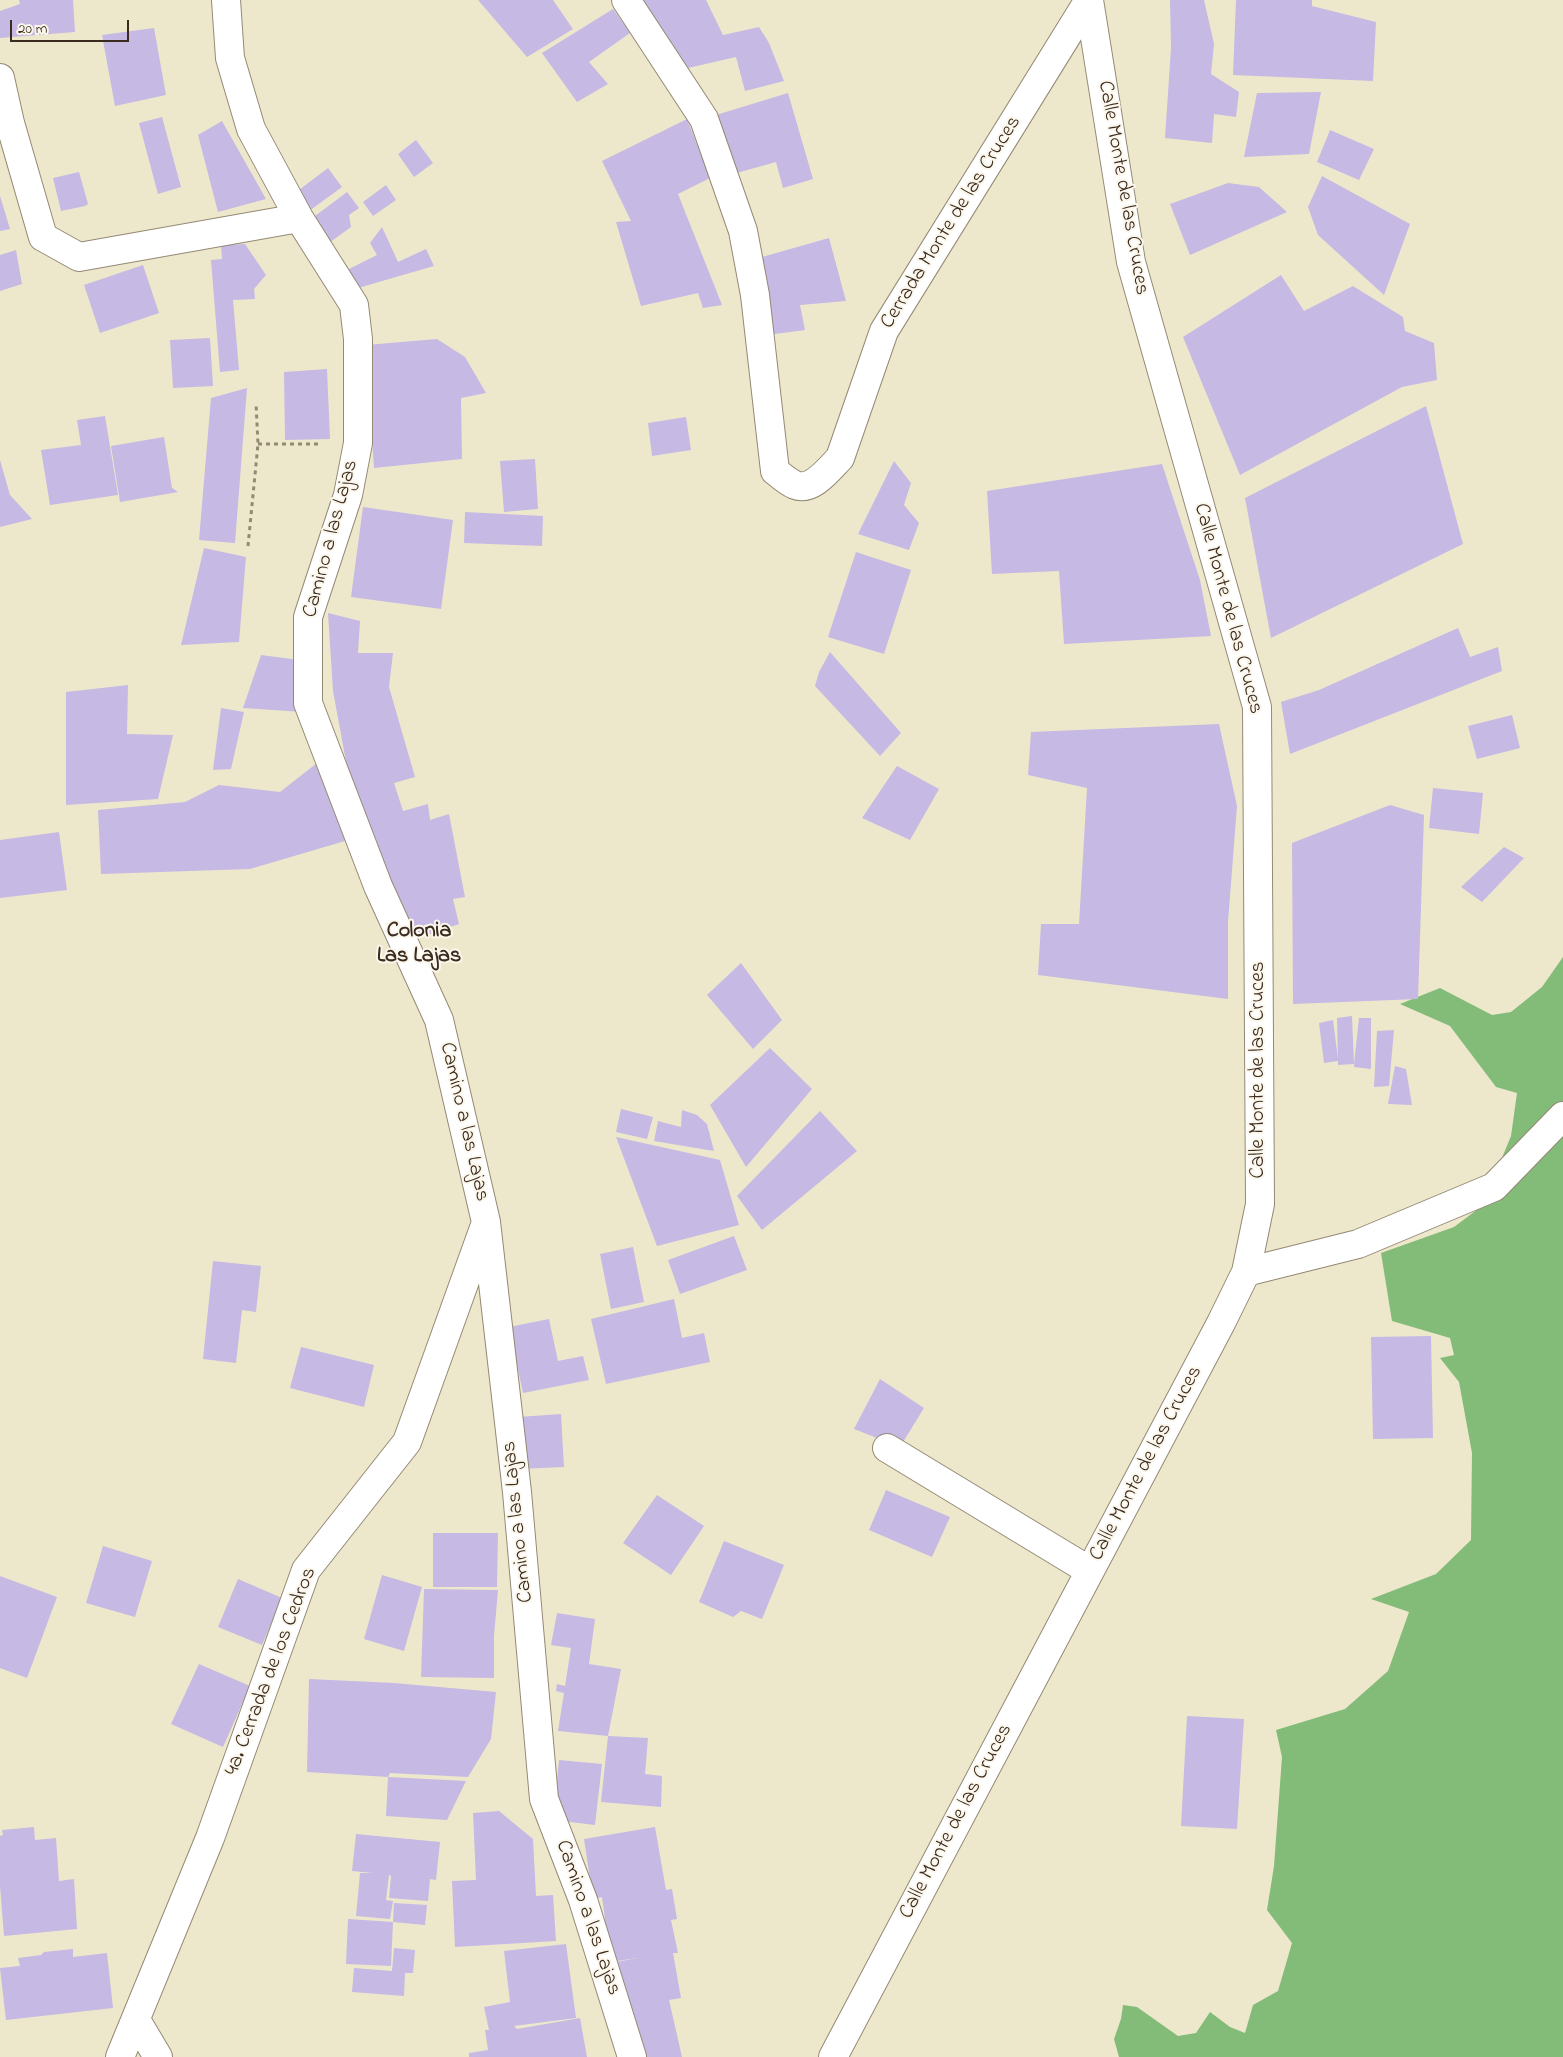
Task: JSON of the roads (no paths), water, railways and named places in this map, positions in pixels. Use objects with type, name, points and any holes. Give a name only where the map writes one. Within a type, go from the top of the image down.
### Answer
[{"type":"street","name":"Camino a las Lajas","points":[[226,0],[230,58],[251,129],[299,218],[354,306],[358,339],[358,443],[348,496],[308,617],[308,703],[378,886],[439,1020],[486,1222],[518,1492],[544,1799],[583,1900],[632,2057]]},
{"type":"street","name":"Cerrada Monte de las Cruces","points":[[626,0],[704,119],[743,231],[755,295],[775,471],[796,486],[809,485],[825,474],[840,458],[884,330],[1089,0]]},
{"type":"street","name":"Calle Monte de las Cruces","points":[[833,2057],[1221,1323],[1246,1272],[1260,1204],[1258,707],[1131,262],[1089,0]]},
{"type":"street","points":[[0,78],[10,123],[43,237],[79,257],[299,218]]},
{"type":"street","points":[[1246,1272],[1358,1244],[1494,1187],[1563,1116]]},
{"type":"street","name":"4a. Cerrada de los Cedros","points":[[120,2057],[210,1838],[306,1570],[407,1442],[486,1222]]},
{"type":"street","points":[[887,1448],[1090,1570]]},
{"type":"street","points":[[136,2020],[158,2057]]},
{"type":"district","name":"Colonia Las Lajas","points":[[419,944]]}]
